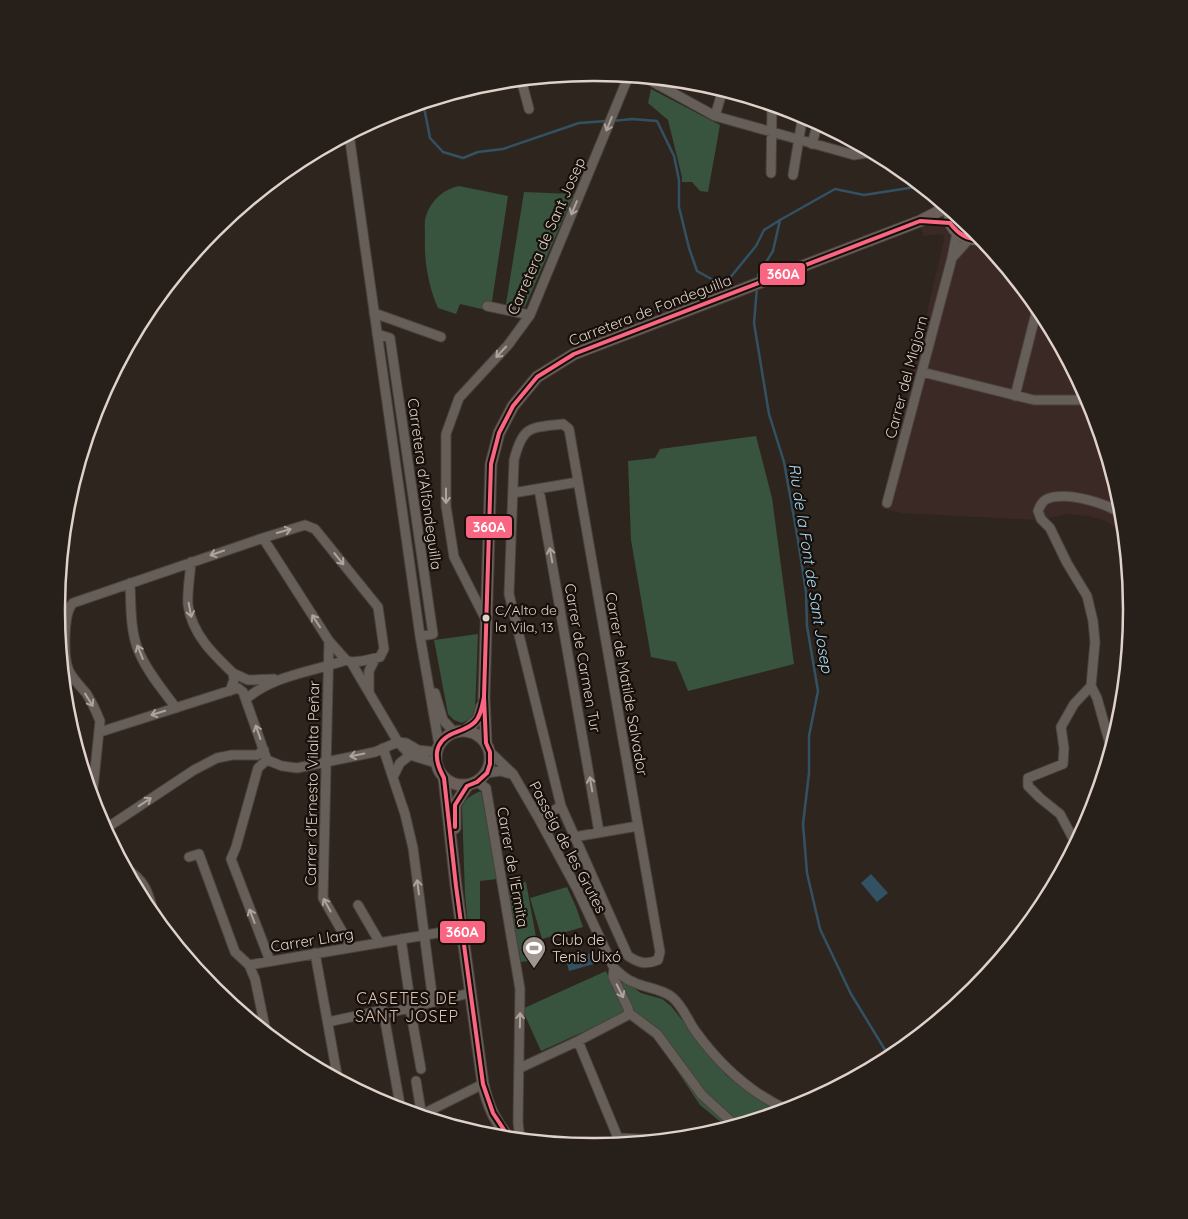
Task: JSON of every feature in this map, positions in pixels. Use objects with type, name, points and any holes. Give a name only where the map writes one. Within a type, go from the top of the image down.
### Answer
[{"type":"main road","name":"Carretera de Fondeguilla","points":[[488,748],[484,698],[491,464],[499,434],[512,406],[537,377],[574,354],[717,300],[942,211]]},
{"type":"main road","name":"Carretera de Fondeguilla","points":[[920,221],[935,220],[954,227]]},
{"type":"main road","points":[[952,220],[954,227],[969,240],[972,240]]},
{"type":"main road","name":"Carretera de Fondeguilla","points":[[459,732],[478,719],[484,698]]},
{"type":"main road","points":[[456,886],[456,805],[472,784],[487,773],[490,764],[488,748],[476,734],[459,732],[446,737],[437,753],[444,778],[456,886],[483,1084],[488,1105],[502,1130]]},
{"type":"main road","points":[[444,778],[454,785],[472,784]]},
{"type":"street","name":"Carretera de Sant Josep","points":[[486,619],[454,557],[446,506],[446,434],[459,398],[508,345],[530,315],[626,82]]},
{"type":"street","points":[[523,85],[529,109]]},
{"type":"street","points":[[658,85],[715,116],[854,155],[863,154]]},
{"type":"street","points":[[671,86],[673,93]]},
{"type":"street","points":[[715,116],[721,97]]},
{"type":"street","points":[[772,112],[772,173]]},
{"type":"street","points":[[793,175],[801,123]]},
{"type":"street","points":[[812,144],[816,130]]},
{"type":"street","name":"Carretera d'Alfondeguilla","points":[[350,140],[437,753]]},
{"type":"street","name":"Carrer del Migjorn","points":[[887,503],[952,258],[954,227]]},
{"type":"street","name":"Carrer del Migjorn","points":[[952,258],[969,240]]},
{"type":"street","points":[[487,306],[530,315]]},
{"type":"street","points":[[374,313],[441,337]]},
{"type":"street","points":[[1015,396],[1036,319]]},
{"type":"street","name":"Carretera d'Alfondeguilla","points":[[377,334],[390,338],[433,634],[420,636]]},
{"type":"street","points":[[922,372],[1034,400],[1080,400]]},
{"type":"street","name":"Carrer de Matilde Salvador","points":[[513,493],[514,460],[519,441],[527,431],[538,427],[563,424],[569,429],[660,952],[658,960],[650,964],[637,962],[628,956],[574,836]]},
{"type":"street","points":[[578,482],[513,493],[509,594],[561,806],[574,836],[638,826]]},
{"type":"street","name":"Carrer de Carmen Tur","points":[[539,489],[599,832]]},
{"type":"street","points":[[1108,736],[1097,698],[1091,686],[1095,642],[1093,621],[1087,596],[1067,563],[1050,528],[1041,519],[1038,511],[1041,504],[1047,499],[1057,497],[1088,499],[1114,510]]},
{"type":"street","points":[[66,644],[66,616],[73,603],[191,562],[305,525],[315,529],[378,607],[384,649],[380,657],[375,659],[348,661],[265,681],[248,680],[233,672],[203,642],[192,621],[188,605],[191,562]]},
{"type":"street","points":[[263,538],[329,641],[348,661],[398,742],[410,755]]},
{"type":"street","points":[[130,583],[133,626],[138,651],[176,708]]},
{"type":"street","name":"Carrer d'Ernesto Vilalta Peñar","points":[[329,641],[323,898],[351,948]]},
{"type":"street","points":[[369,693],[368,671],[375,659]]},
{"type":"street","name":"Carretera d'Alfondeguilla","points":[[426,665],[443,720],[459,732]]},
{"type":"street","points":[[69,672],[87,695],[100,722],[94,783]]},
{"type":"street","points":[[233,672],[234,689]]},
{"type":"street","points":[[246,699],[253,692],[282,678]]},
{"type":"street","points":[[1072,836],[1060,814],[1028,786],[1028,778],[1063,764],[1064,748],[1061,727],[1074,704],[1091,686]]},
{"type":"street","points":[[100,732],[234,689],[243,692],[267,760]]},
{"type":"street","points":[[267,760],[290,767],[375,752],[398,742],[406,743],[418,750],[437,753]]},
{"type":"street","points":[[384,748],[405,814],[412,848],[434,1002]]},
{"type":"street","name":"Passeig de les Grutes","points":[[488,748],[513,774],[539,819],[576,887],[614,968],[633,983],[662,991],[671,997],[680,1006],[695,1031],[714,1055],[735,1076],[763,1097],[778,1105]]},
{"type":"street","points":[[111,825],[194,770],[217,758],[232,755],[257,755],[264,750]]},
{"type":"street","points":[[393,777],[400,763],[410,755],[437,753]]},
{"type":"street","points":[[246,756],[258,768]]},
{"type":"street","points":[[267,760],[258,768],[231,859],[270,961]]},
{"type":"street","name":"Passeig de les Grutes","points":[[487,773],[500,771],[513,774]]},
{"type":"street","name":"Carrer de l'Ermita","points":[[472,784],[486,788],[520,989],[519,1133]]},
{"type":"street","points":[[539,819],[561,806]]},
{"type":"street","points":[[189,856],[199,854],[235,952],[250,964],[264,1023]]},
{"type":"street","points":[[138,877],[141,879],[149,896]]},
{"type":"street","name":"Carrer Llarg","points":[[358,906],[380,943]]},
{"type":"street","name":"Carrer Llarg","points":[[250,964],[462,929]]},
{"type":"street","points":[[401,939],[421,1069]]},
{"type":"street","points":[[316,954],[337,1072]]},
{"type":"street","points":[[614,968],[613,977],[629,1013],[657,1034],[702,1095],[730,1120]]},
{"type":"street","points":[[328,1022],[411,1008],[470,993]]},
{"type":"street","points":[[384,1012],[399,1101]]},
{"type":"street","points":[[520,1068],[578,1041],[629,1013]]},
{"type":"street","points":[[578,1041],[618,1137]]},
{"type":"street","points":[[416,1081],[420,1109]]},
{"type":"street","points":[[428,1111],[483,1084]]},
{"type":"shaded area","points":[[937,207],[943,212],[992,261],[1014,287],[1052,345],[1083,407],[1095,439],[1113,506],[1116,529],[1104,520],[1067,514],[1039,520],[901,513],[881,508],[944,240],[944,236],[940,234],[924,236],[918,218]]},
{"type":"green space","points":[[651,89],[720,125],[708,192],[700,191],[692,182],[682,182],[668,120],[648,103]]},
{"type":"green space","points":[[459,186],[508,196],[492,301],[486,310],[460,304],[456,314],[438,308],[429,282],[426,263],[425,218],[431,205],[439,196],[453,187]]},
{"type":"green space","points":[[524,192],[574,194],[525,307],[506,304]]},
{"type":"green space","points":[[756,436],[772,498],[794,664],[688,691],[676,662],[651,657],[631,540],[628,461],[655,458],[660,449]]},
{"type":"green space","points":[[478,634],[475,712],[462,723],[454,720],[448,714],[434,640]]},
{"type":"green space","points":[[481,791],[497,879],[480,881],[480,933],[469,934],[465,895],[462,807],[469,797]]},
{"type":"green space","points":[[526,882],[540,959],[521,962],[507,885]]},
{"type":"green space","points":[[567,887],[583,927],[542,939],[530,898]]},
{"type":"green space","points":[[606,971],[625,1013],[541,1051],[522,1009]]},
{"type":"green space","points":[[616,976],[641,993],[662,999],[671,1006],[726,1075],[773,1107],[721,1122],[700,1105],[654,1036],[629,1018]]},
{"type":"water","points":[[871,874],[888,893],[877,902],[861,883]]},
{"type":"water","points":[[591,953],[594,964],[569,971],[566,960]]},
{"type":"waterway","points":[[424,109],[430,138],[443,152],[463,158],[478,152],[503,149],[579,123],[607,121]]},
{"type":"waterway","points":[[612,121],[632,119],[657,121],[674,156],[679,180],[679,207],[697,271],[715,281],[729,279],[756,246],[764,230],[780,220]]},
{"type":"waterway","name":"Riu de la Font de Sant Josep","points":[[758,279],[758,275],[773,251],[780,220],[835,189],[864,195],[912,187]]},
{"type":"waterway","name":"Riu de la Font de Sant Josep","points":[[757,287],[754,323],[769,414],[784,462],[798,540],[806,592],[807,626],[818,691],[809,736],[809,773],[803,824],[807,873],[820,929],[851,994],[885,1051]]},
{"type":"transit line","name":"360A","points":[[504,1130],[493,1113],[483,1084],[456,886],[444,778],[438,765],[437,752],[442,741],[447,737],[473,724],[479,717],[482,707],[484,697],[491,464],[499,433],[513,406],[537,377],[574,354],[920,221],[950,223],[964,236],[972,239]]},
{"type":"transit line","name":"360A","points":[[455,827],[455,805],[467,786],[477,782],[487,773],[490,764],[490,752],[486,743],[484,697]]},
{"type":"place","name":"C/Alto de la Vila, 13","points":[[486,618]]},
{"type":"place","name":"Club de Tenis Uixó","points":[[534,969]]},
{"type":"district","name":"CASETES DE SANT JOSEP","points":[[407,1007]]}]
